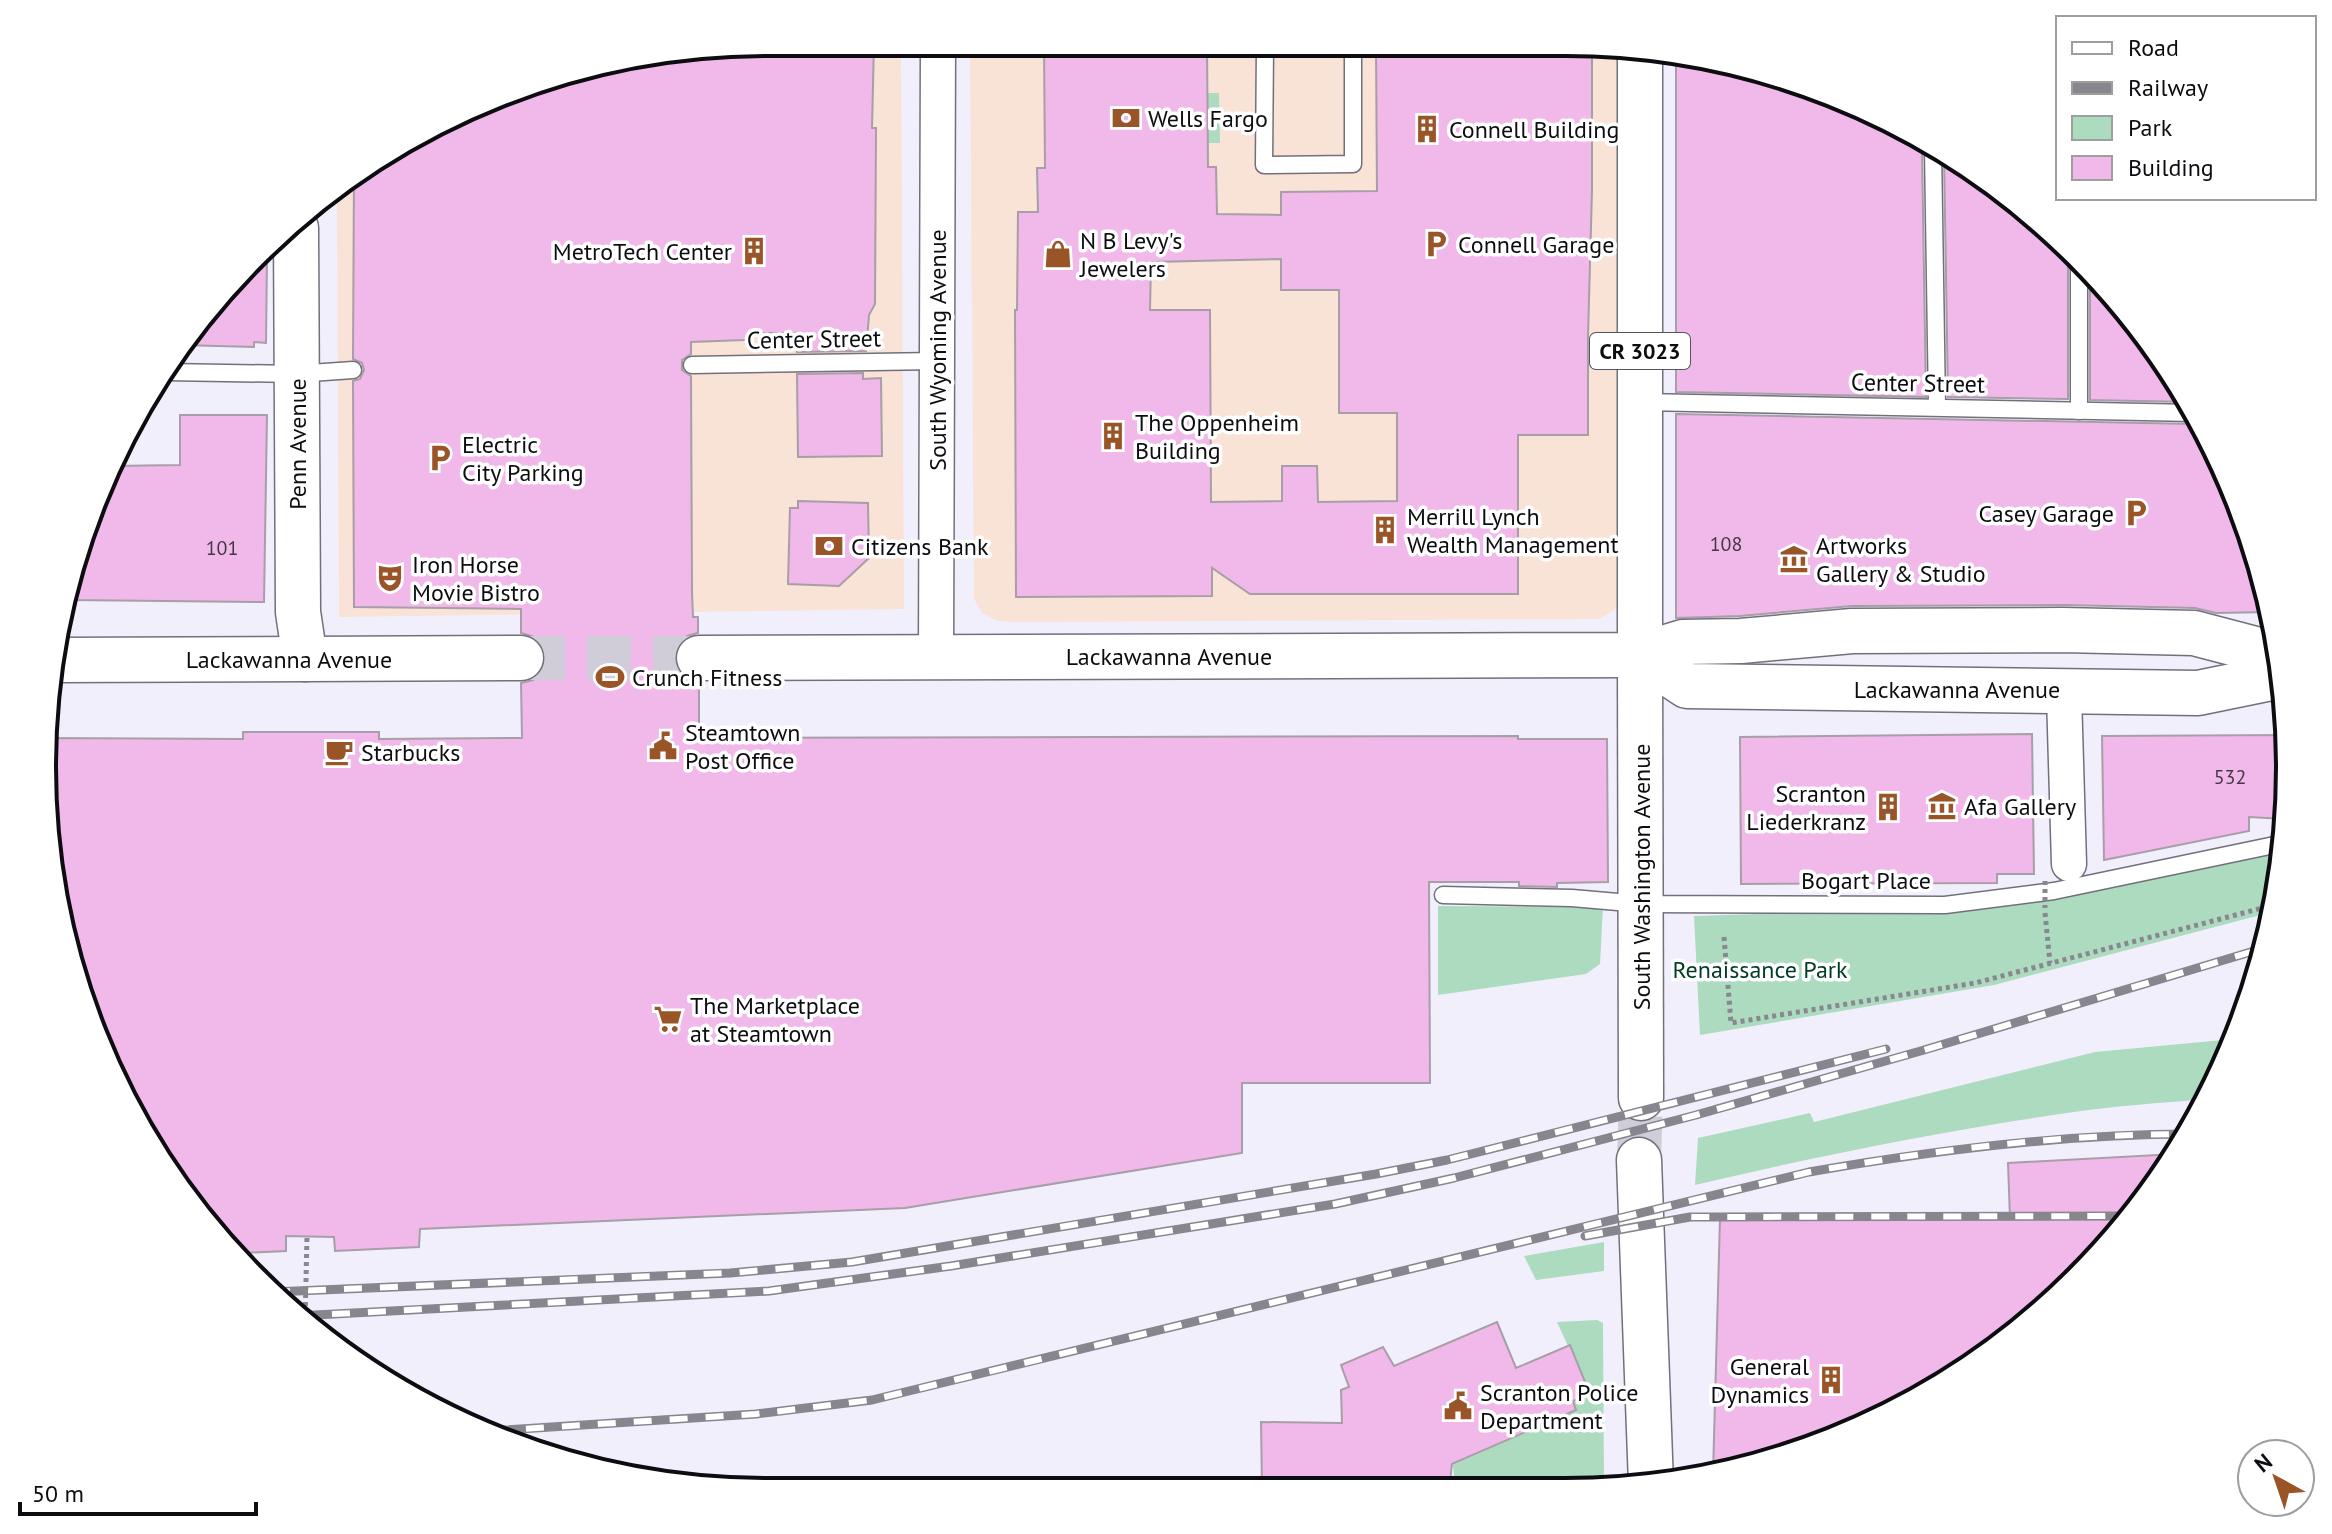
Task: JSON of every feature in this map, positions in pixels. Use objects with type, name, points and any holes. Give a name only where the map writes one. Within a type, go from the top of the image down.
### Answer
[{"type":"main road","name":"CR 3023","points":[[1640,60],[1640,655]]},
{"type":"main road","name":"Penn Avenue","points":[[296,234],[298,612],[305,659]]},
{"type":"main road","name":"Lackawanna Avenue","points":[[699,658],[1640,655],[1683,642],[1741,641],[1852,631],[2063,630],[2194,633],[2266,652]]},
{"type":"main road","name":"Lackawanna Avenue","points":[[1640,655],[1687,686],[2198,693],[2270,678]]},
{"type":"main road","name":"South Washington Avenue","points":[[1640,655],[1641,1098]]},
{"type":"main road","name":"Lackawanna Avenue","points":[[64,660],[521,658]]},
{"type":"main road","points":[[1639,1160],[1651,1473]]},
{"type":"street","name":"South Wyoming Avenue","points":[[936,657],[938,56]]},
{"type":"street","points":[[2057,872],[2064,695]]},
{"type":"lane","points":[[1265,56],[1264,165],[1353,164],[1353,56]]},
{"type":"lane","points":[[1933,159],[1937,407]]},
{"type":"lane","points":[[2079,276],[2079,411]]},
{"type":"lane","name":"Center Street","points":[[692,365],[936,361]]},
{"type":"lane","points":[[176,372],[296,374],[353,370]]},
{"type":"lane","name":"Center Street","points":[[1640,402],[2181,413]]},
{"type":"lane","name":"Bogart Place","points":[[1443,895],[1572,898],[1641,904],[1945,905],[2054,891],[2271,846]]},
{"type":"path","points":[[2050,963],[2045,908],[2057,872]]},
{"type":"path","points":[[1724,937],[1731,1023],[1975,983],[2262,908]]},
{"type":"path","points":[[305,1308],[307,1236]]},
{"type":"shaded area","points":[[901,56],[904,609],[339,617],[337,201],[411,151],[453,129],[495,110],[583,80],[674,62],[720,58]]},
{"type":"shaded area","points":[[970,56],[1619,59],[1619,601],[1614,610],[1599,619],[1013,622],[998,621],[982,613],[974,599]]},
{"type":"green space","points":[[1207,93],[1219,93],[1220,143],[1208,143]]},
{"type":"green space","name":"Renaissance Park","points":[[2271,853],[2260,915],[1994,985],[1700,1035],[1694,916],[2042,900]]},
{"type":"green space","points":[[1438,906],[1603,907],[1600,964],[1586,974],[1438,995]]},
{"type":"green space","points":[[2221,1040],[2193,1100],[2084,1111],[1973,1128],[1834,1154],[1695,1185],[1698,1138],[1810,1113],[1814,1122],[2095,1052]]},
{"type":"green space","points":[[1604,1242],[1604,1271],[1536,1280],[1524,1256]]},
{"type":"green space","points":[[1597,1320],[1603,1323],[1604,1476],[1454,1478],[1453,1465],[1576,1410],[1573,1401],[1590,1394],[1557,1322]]},
{"type":"building","name":"The Marketplace at Steamtown","points":[[874,56],[875,304],[869,315],[866,351],[797,352],[796,333],[756,333],[744,340],[691,342],[691,354],[682,360],[682,370],[691,376],[692,592],[693,617],[698,617],[698,633],[687,636],[678,645],[674,659],[677,670],[686,679],[699,683],[699,738],[1518,736],[1518,739],[1607,739],[1608,882],[1557,883],[1557,887],[1519,886],[1519,882],[1429,882],[1430,1083],[1242,1083],[1242,1153],[905,1208],[420,1229],[419,1247],[335,1251],[334,1237],[286,1236],[286,1251],[248,1253],[203,1200],[151,1122],[110,1039],[94,996],[80,951],[62,860],[57,738],[243,739],[243,732],[379,732],[379,739],[522,738],[521,683],[533,680],[542,671],[546,657],[542,645],[534,637],[521,633],[521,609],[354,607],[353,381],[360,379],[364,370],[362,363],[353,359],[354,189],[411,151],[495,110],[583,80],[628,70],[720,58]]},
{"type":"building","points":[[1044,56],[1207,56],[1208,167],[1216,167],[1217,214],[1281,215],[1281,192],[1377,191],[1376,56],[1592,57],[1588,435],[1518,435],[1518,594],[1250,594],[1212,568],[1212,596],[1016,597],[1015,310],[1018,212],[1038,212],[1037,168],[1045,168]],"holes":[[[1281,259],[1281,290],[1339,290],[1339,413],[1397,413],[1397,501],[1318,502],[1317,466],[1282,466],[1282,501],[1211,502],[1210,310],[1150,310],[1151,262]]]},
{"type":"building","points":[[1676,65],[1749,80],[1794,94],[1837,110],[1922,152],[1926,397],[1676,392]]},
{"type":"building","points":[[1944,166],[1998,203],[2068,264],[2068,399],[1948,397]]},
{"type":"building","points":[[267,261],[266,343],[254,342],[254,347],[195,345],[232,298]]},
{"type":"building","points":[[2090,287],[2129,334],[2175,402],[2090,400]]},
{"type":"building","points":[[863,373],[863,379],[881,378],[882,456],[798,457],[797,374]]},
{"type":"building","points":[[1676,414],[2187,424],[2222,495],[2238,538],[2258,612],[2064,605],[1852,606],[1676,618]]},
{"type":"building","points":[[180,415],[267,415],[264,602],[76,600],[94,538],[123,466],[180,465]]},
{"type":"building","name":"Citizens Bank","points":[[798,501],[868,503],[869,558],[839,586],[788,584],[790,508],[798,508]]},
{"type":"building","points":[[2032,734],[2034,874],[1997,874],[1997,883],[1741,884],[1740,737]]},
{"type":"building","points":[[2275,735],[2274,818],[2249,817],[2249,831],[2104,860],[2102,736]]},
{"type":"building","name":"General Dynamics","points":[[2161,1155],[2129,1200],[2068,1270],[2034,1302],[1960,1358],[1879,1405],[1837,1424],[1749,1454],[1713,1462],[1720,1218],[2010,1219],[2008,1163]]},
{"type":"building","name":"Scranton Police Department","points":[[1497,1322],[1516,1368],[1570,1345],[1590,1394],[1573,1401],[1576,1410],[1452,1464],[1450,1478],[1262,1478],[1261,1422],[1342,1423],[1341,1390],[1349,1387],[1341,1365],[1383,1347],[1394,1366]]},
{"type":"tunnel","points":[[521,658],[699,658]]},
{"type":"tunnel","points":[[1639,1160],[1641,1098]]},
{"type":"railway","points":[[314,1315],[769,1291],[951,1266],[1335,1204],[1454,1178],[1696,1115],[2252,952]]},
{"type":"railway","points":[[287,1291],[730,1273],[852,1262],[1447,1160],[1886,1049]]},
{"type":"railway","points":[[510,1430],[756,1414],[872,1400],[1809,1172],[1999,1145],[2173,1134]]},
{"type":"railway","points":[[1585,1236],[1690,1217],[2116,1216]]},
{"type":"place","name":"Wells Fargo","points":[[1126,118]]},
{"type":"place","name":"Connell Building","points":[[1427,129]]},
{"type":"place","name":"Connell Garage","points":[[1436,244]]},
{"type":"place","name":"MetroTech Center","points":[[754,251]]},
{"type":"place","name":"N B Levy's Jewelers","points":[[1058,254]]},
{"type":"place","name":"The Oppenheim Building","points":[[1113,436]]},
{"type":"place","name":"Electric City Parking","points":[[440,458]]},
{"type":"place","name":"Casey Garage","points":[[2136,513]]},
{"type":"place","name":"Merrill Lynch Wealth Management","points":[[1385,530]]},
{"type":"place","name":"Citizens Bank","points":[[829,546]]},
{"type":"place","name":"Artworks Gallery & Studio","points":[[1794,559]]},
{"type":"place","name":"Iron Horse Movie Bistro","points":[[390,578]]},
{"type":"place","name":"Crunch Fitness","points":[[610,677]]},
{"type":"place","name":"Steamtown Post Office","points":[[663,746]]},
{"type":"place","name":"Starbucks","points":[[339,752]]},
{"type":"place","name":"Afa Gallery","points":[[1942,806]]},
{"type":"place","name":"Scranton Liederkranz","points":[[1888,807]]},
{"type":"place","name":"The Marketplace at Steamtown","points":[[668,1019]]},
{"type":"place","name":"General Dynamics","points":[[1831,1380]]},
{"type":"place","name":"Scranton Police Department","points":[[1458,1406]]}]
